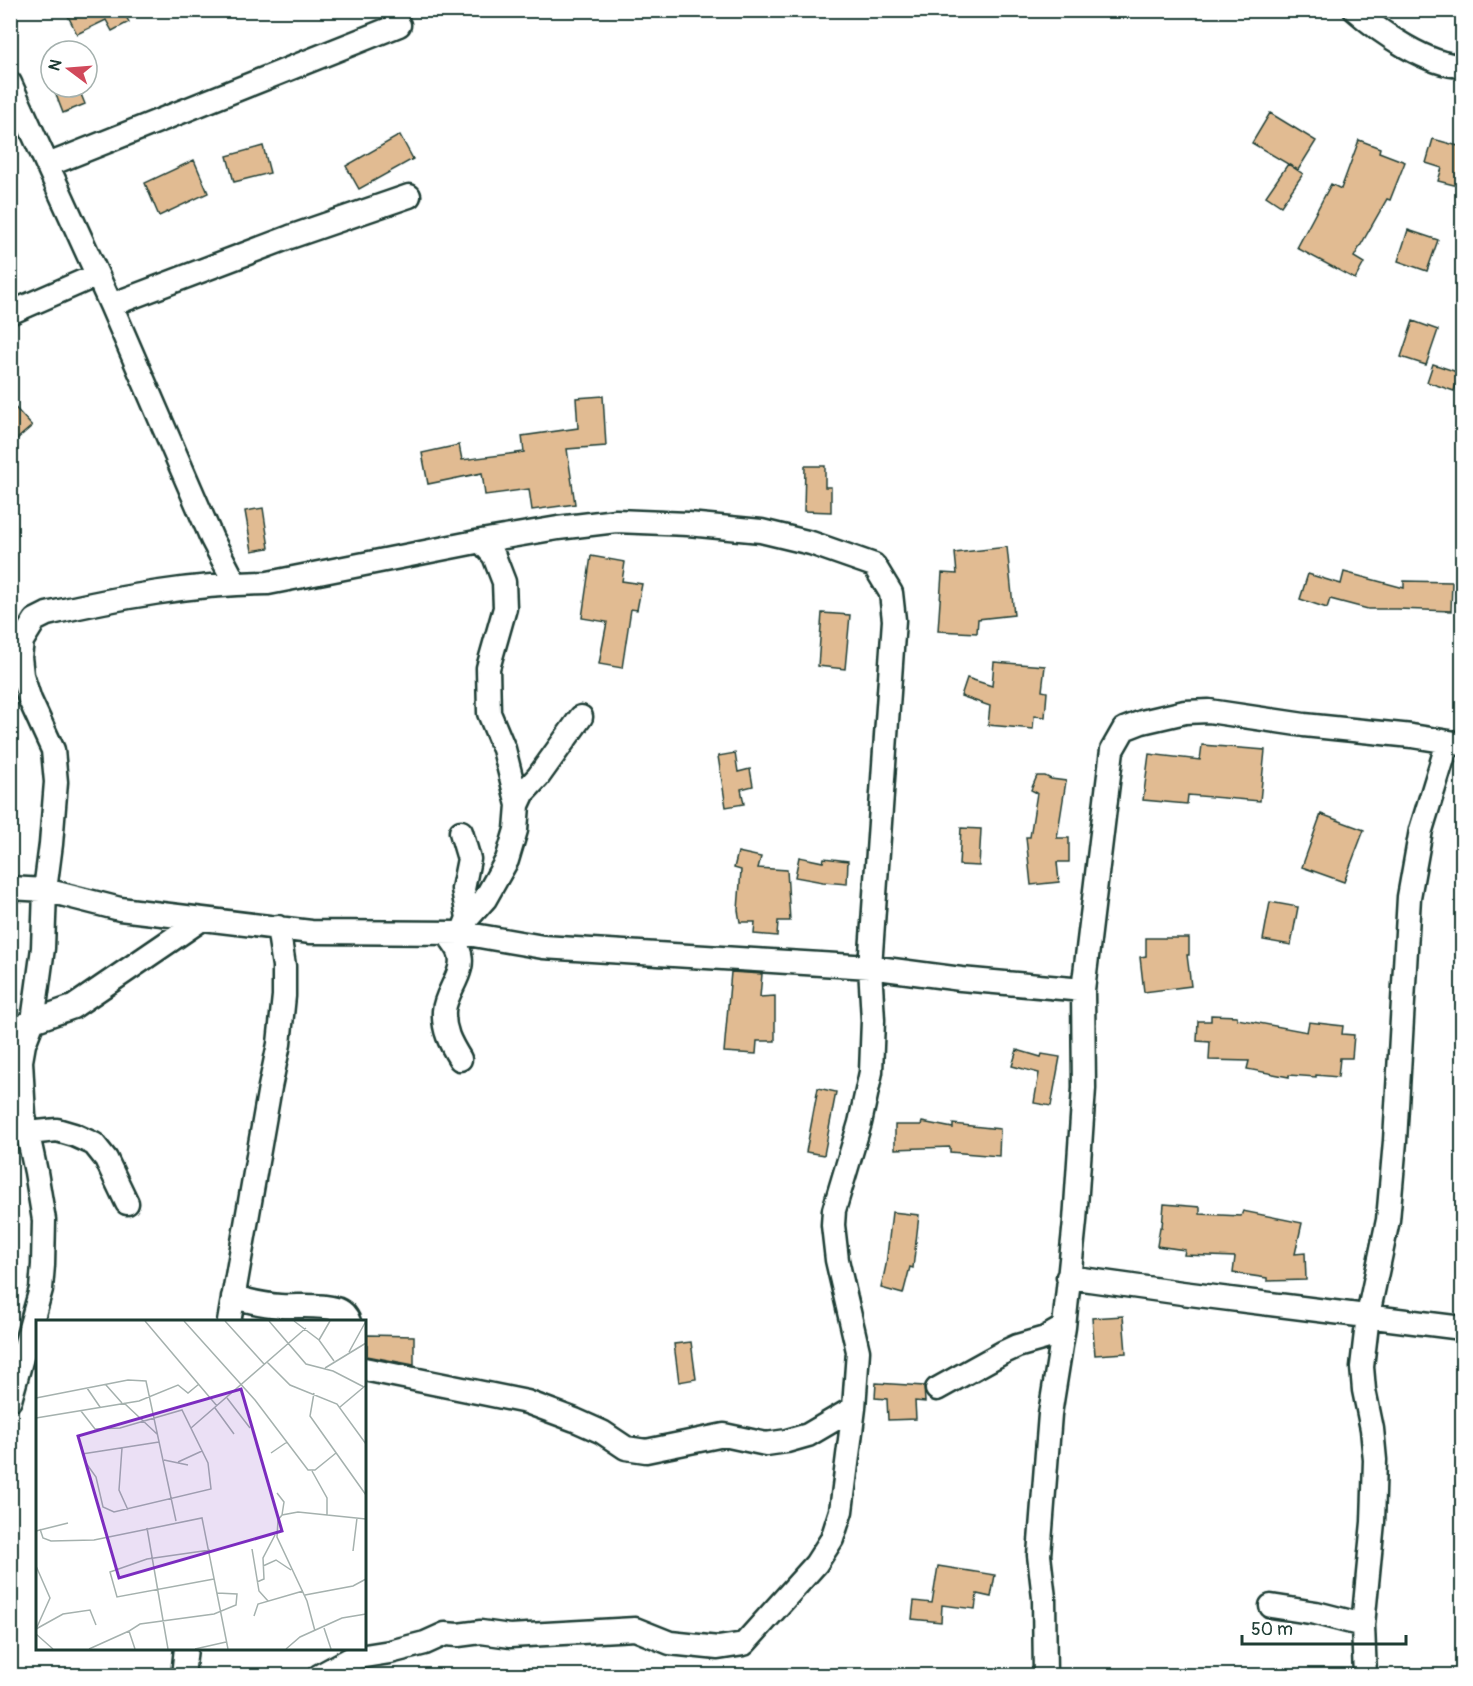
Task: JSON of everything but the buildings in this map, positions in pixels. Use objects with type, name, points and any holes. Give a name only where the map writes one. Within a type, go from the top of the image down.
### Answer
[{"type":"street","points":[[1355,10],[1381,32],[1421,55],[1455,66],[1462,66]]},
{"type":"street","points":[[48,165],[399,25]]},
{"type":"street","points":[[10,83],[111,305],[212,539],[235,583]]},
{"type":"street","points":[[111,305],[290,237],[409,196]]},
{"type":"street","points":[[10,313],[97,275]]},
{"type":"street","points":[[10,1400],[42,1281],[44,1220],[24,1116],[21,1061],[24,1044],[33,1021],[43,948],[45,890],[56,782],[53,750],[30,700],[22,675],[20,657],[22,641],[35,620],[46,614],[158,591],[235,583],[268,583],[481,541],[616,521],[688,524],[761,531],[811,543],[874,565],[891,593],[894,620],[870,967],[873,1020],[871,1072],[860,1123],[834,1210],[833,1225],[837,1260],[858,1351],[854,1408],[841,1511],[832,1539],[809,1572],[744,1644],[718,1648],[670,1643],[635,1629],[510,1636],[481,1632],[445,1634],[425,1643],[352,1658],[319,1676]]},
{"type":"street","points":[[481,541],[494,556],[504,582],[504,608],[488,668],[489,713],[504,749],[518,806]]},
{"type":"street","points":[[1045,1676],[1044,1598],[1039,1555],[1050,1414],[1064,1328],[1075,1221],[1083,1088],[1083,990],[1112,750],[1124,729],[1142,722],[1185,712],[1209,711],[1455,743],[1421,830],[1409,897],[1395,1141],[1388,1220],[1368,1315],[1362,1367],[1375,1460],[1373,1522],[1363,1625],[1365,1676]]},
{"type":"street","points":[[459,928],[484,898],[507,860],[516,830],[518,806],[524,792],[538,777],[581,717]]},
{"type":"street","points":[[460,1059],[447,1038],[443,1009],[461,962],[459,928],[469,858],[461,832]]},
{"type":"street","points":[[10,888],[45,890],[120,909],[311,932],[459,928],[543,947],[870,967],[961,979],[1083,990]]},
{"type":"street","points":[[10,1032],[73,1007],[202,919]]},
{"type":"street","points":[[230,1320],[279,1044],[284,996],[284,966],[278,927]]},
{"type":"street","points":[[28,1133],[57,1130],[74,1134],[94,1144],[106,1159],[127,1203]]},
{"type":"street","points":[[1068,1277],[1462,1328]]},
{"type":"street","points":[[233,1297],[258,1304],[339,1309],[348,1320]]},
{"type":"street","points":[[938,1389],[1010,1349],[1046,1338],[1064,1328]]},
{"type":"street","points":[[366,1369],[527,1402],[602,1432],[626,1448],[646,1451],[724,1435],[766,1444],[787,1441],[808,1435],[854,1408]]},
{"type":"street","points":[[1271,1606],[1317,1613],[1363,1625]]},
{"type":"street","points":[[183,1676],[186,1650]]}]
